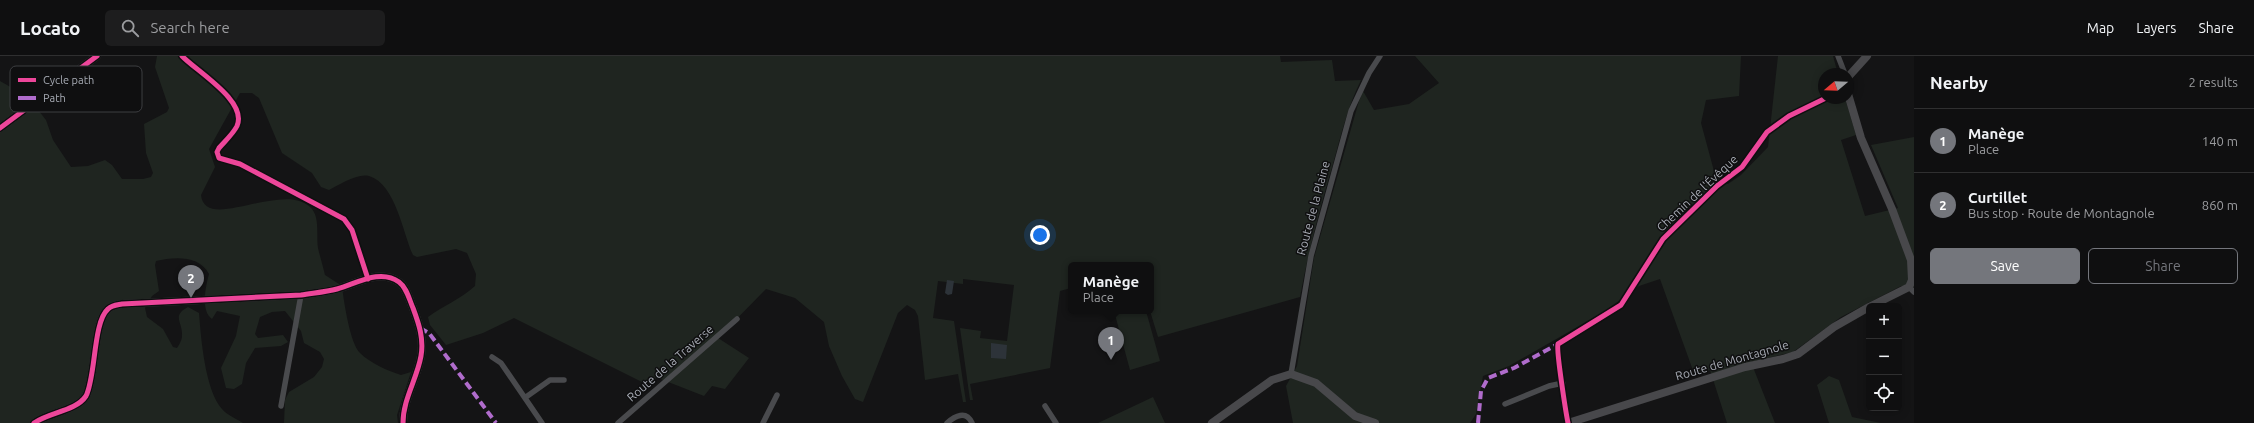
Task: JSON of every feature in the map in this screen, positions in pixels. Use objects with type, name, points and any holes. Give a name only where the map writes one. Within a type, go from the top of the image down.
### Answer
[{"type":"street","points":[[84,66],[97,56]]},
{"type":"street","points":[[182,56],[226,94],[236,107],[239,120],[237,126],[219,148],[217,152],[219,158],[244,166],[344,219],[352,230],[368,279]]},
{"type":"street","name":"Route de la Plaine","points":[[1291,374],[1311,256],[1351,111],[1369,74],[1380,56]]},
{"type":"street","points":[[1838,56],[1843,68]]},
{"type":"street","points":[[1854,70],[1867,56]]},
{"type":"street","name":"Chemin de l'Évêque","points":[[1563,383],[1556,349],[1558,344],[1621,305],[1663,239],[1717,186],[1742,167],[1767,132],[1789,116],[1818,102]]},
{"type":"street","name":"Route de Montagnole","points":[[1851,104],[1861,138],[1892,209],[1911,260],[1912,289],[1877,303]]},
{"type":"street","points":[[0,128],[22,112]]},
{"type":"street","points":[[34,423],[45,415],[74,407],[82,402],[86,396],[101,323],[109,308],[122,304],[301,295],[329,291],[368,279],[388,277],[402,284],[420,328],[421,356],[405,404],[403,423]]},
{"type":"street","points":[[281,406],[301,295]]},
{"type":"street","name":"Route de Montagnole","points":[[1568,423],[1745,367],[1783,359],[1798,354],[1834,327],[1866,308]]},
{"type":"street","name":"Route de la Traverse","points":[[618,423],[737,319]]},
{"type":"street","points":[[492,358],[501,363],[526,397],[542,423]]},
{"type":"street","points":[[1212,423],[1222,420],[1272,380],[1291,374],[1316,383],[1356,420],[1374,423]]},
{"type":"street","points":[[526,397],[550,380],[564,380]]},
{"type":"street","points":[[1505,404],[1549,386],[1563,383],[1568,423]]},
{"type":"street","points":[[762,423],[777,395]]},
{"type":"street","points":[[1045,406],[1056,423]]},
{"type":"street","points":[[947,423],[958,415],[967,416],[972,423]]},
{"type":"shaded area","points":[[157,56],[1280,56],[1281,62],[1332,60],[1335,81],[1361,80],[1345,121],[1323,197],[1300,297],[1158,337],[1151,314],[1154,314],[1154,262],[1068,262],[1068,289],[1060,291],[1050,368],[970,384],[973,400],[970,400],[960,328],[981,331],[980,338],[1007,341],[1014,285],[963,279],[963,284],[938,281],[933,318],[954,321],[966,402],[963,402],[958,374],[925,380],[918,316],[915,310],[907,305],[898,313],[863,402],[855,399],[842,376],[829,346],[824,322],[795,298],[766,289],[718,338],[749,358],[725,389],[712,386],[704,396],[658,378],[642,382],[514,318],[483,333],[446,345],[430,325],[428,317],[464,295],[475,286],[476,274],[467,253],[456,249],[417,257],[413,255],[392,199],[386,189],[378,181],[369,176],[359,176],[329,190],[321,187],[312,173],[282,153],[259,98],[252,93],[240,93],[209,149],[215,167],[201,195],[206,206],[216,209],[231,208],[284,199],[300,201],[312,209],[316,218],[317,243],[325,275],[342,287],[350,332],[356,348],[369,360],[385,369],[401,375],[411,372],[397,415],[398,423],[284,423],[285,400],[289,392],[314,377],[322,367],[324,359],[320,352],[304,343],[301,331],[285,311],[272,312],[260,317],[255,334],[258,338],[283,335],[288,342],[281,346],[255,348],[246,363],[242,384],[234,389],[226,388],[221,368],[236,336],[240,316],[217,311],[212,319],[208,315],[205,304],[205,291],[209,274],[199,263],[193,260],[178,258],[156,261],[155,265],[159,291],[152,296],[145,308],[147,317],[163,329],[173,347],[177,348],[182,338],[179,320],[180,313],[188,307],[199,313],[205,363],[216,400],[224,411],[243,423],[0,423],[0,81],[10,87],[10,112],[40,112],[46,120],[53,140],[71,167],[88,166],[105,160],[112,165],[122,179],[143,179],[151,177],[153,173],[146,153],[144,124],[167,112],[169,108],[155,67]]},
{"type":"shaded area","points":[[1415,56],[1741,56],[1739,96],[1706,100],[1701,123],[1714,171],[1718,179],[1728,184],[1741,175],[1768,147],[1778,56],[1833,56],[1836,68],[1818,68],[1818,104],[1847,104],[1856,135],[1841,140],[1865,216],[1898,208],[1871,145],[1914,137],[1914,287],[1901,286],[1866,303],[1841,317],[1793,352],[1751,362],[1775,423],[1727,423],[1710,370],[1695,376],[1660,279],[1639,286],[1605,311],[1509,366],[1483,376],[1476,414],[1470,423],[1293,423],[1286,386],[1297,366],[1314,258],[1363,91],[1374,110],[1409,104],[1439,83]]},
{"type":"shaded area","points":[[947,280],[954,281],[952,294],[948,295],[945,293]]},
{"type":"shaded area","points":[[1115,314],[1147,314],[1160,361],[1130,370]]},
{"type":"shaded area","points":[[991,343],[1007,345],[1006,359],[991,358]]},
{"type":"shaded area","points":[[1829,376],[1839,380],[1852,417],[1881,423],[1829,423],[1817,385]]},
{"type":"shaded area","points":[[1153,397],[1165,423],[1098,423]]},
{"type":"marked path","points":[[420,328],[429,333],[496,423]]},
{"type":"marked path","points":[[1478,423],[1481,391],[1488,378],[1514,368],[1558,344]]},
{"type":"cycle path","points":[[84,66],[97,56]]},
{"type":"cycle path","points":[[182,56],[219,87],[235,107],[238,116],[237,126],[219,148],[217,152],[219,158],[240,164],[344,219],[352,230],[368,279]]},
{"type":"cycle path","points":[[1568,423],[1563,395],[1558,344],[1621,305],[1663,239],[1717,186],[1742,167],[1767,132],[1789,116],[1818,102]]},
{"type":"cycle path","points":[[0,128],[22,112]]},
{"type":"cycle path","points":[[34,423],[40,419],[76,405],[86,396],[92,376],[100,325],[103,316],[108,309],[113,306],[122,304],[301,295],[333,290],[368,278],[384,276],[392,278],[404,287],[415,314],[421,338],[421,356],[405,406],[403,423]]},
{"type":"place","name":"Curtillet","points":[[191,298]]},
{"type":"place","name":"Manège","points":[[1111,360]]}]
